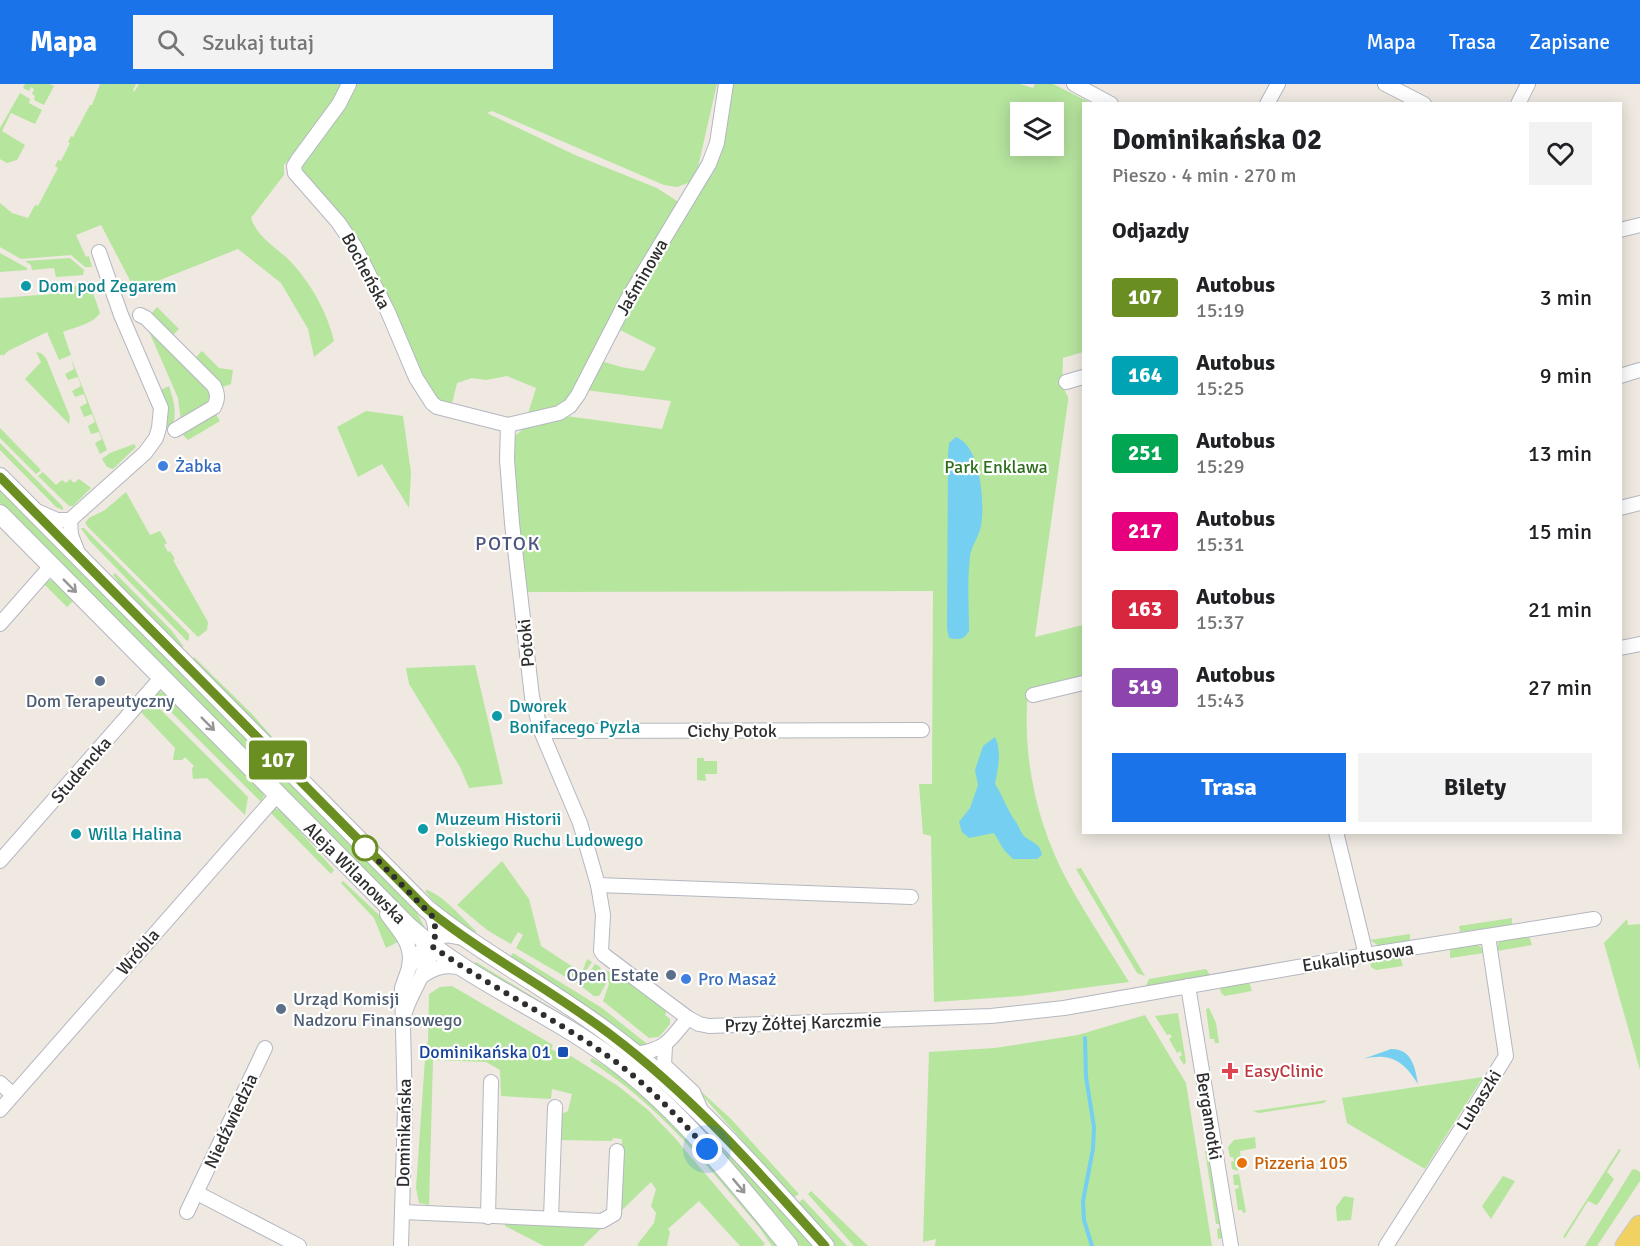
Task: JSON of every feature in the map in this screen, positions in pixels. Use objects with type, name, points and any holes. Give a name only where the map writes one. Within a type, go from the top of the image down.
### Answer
[{"type":"main road","name":"Aleja Wilanowska","points":[[0,477],[427,909],[468,940],[575,1008],[636,1054],[702,1113],[744,1155],[825,1246]]},
{"type":"main road","name":"Aleja Wilanowska","points":[[0,514],[377,896],[465,969],[573,1033],[639,1079],[707,1149],[789,1246]]},
{"type":"main road","points":[[1626,1246],[1640,1226]]},
{"type":"street","name":"Bocheńska","points":[[349,84],[339,104],[297,161],[294,166],[295,172],[338,222],[355,248],[388,312],[416,378],[432,403],[448,411],[508,425]]},
{"type":"street","name":"Jaśminowa","points":[[508,425],[559,413],[570,406],[578,395],[627,300],[709,164],[717,143],[726,84]]},
{"type":"street","points":[[1074,84],[1108,102]]},
{"type":"street","points":[[1269,102],[1278,84]]},
{"type":"street","points":[[1384,84],[1420,102]]},
{"type":"street","points":[[1519,102],[1528,84]]},
{"type":"street","points":[[1622,230],[1640,225]]},
{"type":"street","points":[[30,508],[57,520],[70,520],[144,453],[156,438],[159,428],[161,408],[122,315],[99,252]]},
{"type":"street","points":[[140,315],[146,318],[214,386],[218,393],[214,407],[175,430]]},
{"type":"street","points":[[1622,375],[1640,370]]},
{"type":"street","points":[[1066,382],[1082,377]]},
{"type":"street","name":"Potoki","points":[[508,425],[508,471],[532,697],[541,730],[580,823],[598,885],[603,915],[602,953],[688,1018]]},
{"type":"street","points":[[1622,508],[1640,503]]},
{"type":"street","points":[[70,520],[71,535],[80,558]]},
{"type":"street","points":[[0,624],[51,566]]},
{"type":"street","points":[[1622,648],[1640,644]]},
{"type":"street","name":"Studencka","points":[[0,861],[161,678]]},
{"type":"street","points":[[1033,695],[1082,683]]},
{"type":"street","name":"Cichy Potok","points":[[541,730],[922,730]]},
{"type":"street","name":"Wróbla","points":[[0,1110],[278,795]]},
{"type":"street","points":[[1336,834],[1366,956]]},
{"type":"street","points":[[598,885],[911,897]]},
{"type":"street","name":"Dominikańska","points":[[377,896],[407,942],[411,958],[402,987],[405,1108],[401,1246]]},
{"type":"street","points":[[427,909],[435,922],[432,943],[452,935],[468,940]]},
{"type":"street","name":"Eukaliptusowa","points":[[1121,998],[1594,919]]},
{"type":"street","name":"Lubaszki","points":[[1386,1246],[1506,1056],[1488,936]]},
{"type":"street","name":"Dominikańska","points":[[409,968],[432,943]]},
{"type":"street","name":"Dominikańska","points":[[403,1020],[409,998],[422,976],[432,943]]},
{"type":"street","points":[[422,976],[436,967],[465,969]]},
{"type":"street","name":"Bergamotki","points":[[1188,986],[1231,1246]]},
{"type":"street","name":"Przy Żółtej Karczmie","points":[[688,1018],[709,1026],[991,1016],[1064,1008],[1121,998]]},
{"type":"street","points":[[636,1054],[665,1046],[688,1018]]},
{"type":"street","points":[[665,1046],[664,1065],[693,1092],[702,1113]]},
{"type":"street","name":"Niedźwiedzia","points":[[187,1212],[265,1048]]},
{"type":"street","points":[[488,1216],[491,1082]]},
{"type":"street","points":[[0,1083],[13,1095]]},
{"type":"street","points":[[551,1218],[555,1107]]},
{"type":"street","points":[[403,1212],[602,1221],[614,1214],[617,1151]]},
{"type":"street","points":[[196,1193],[299,1246]]},
{"type":"green space","points":[[25,84],[54,86],[44,105],[34,100],[35,96],[32,94],[34,89],[31,87],[29,91],[23,88]]},
{"type":"green space","points":[[100,84],[136,84],[134,92],[139,84],[344,84],[328,115],[284,165],[284,175],[251,218],[263,238],[292,263],[306,280],[323,309],[334,341],[314,357],[308,329],[281,283],[238,249],[135,290],[101,225],[76,235],[86,257],[89,256],[92,267],[85,267],[71,255],[21,259],[0,247],[0,203],[12,213],[28,218],[35,205],[38,206],[58,168],[55,166],[58,160],[61,161],[71,136],[73,137],[92,105]]},
{"type":"green space","points":[[353,84],[717,84],[698,167],[691,182],[677,187],[664,185],[492,111],[487,113],[575,155],[657,188],[680,203],[568,401],[527,417],[536,388],[507,376],[486,380],[472,378],[457,383],[451,408],[433,399],[392,313],[302,174],[300,167]]},
{"type":"green space","name":"Park Enklawa","points":[[731,84],[1020,84],[1033,88],[1035,84],[1053,84],[1089,102],[1082,102],[1082,352],[1063,358],[1062,385],[1068,401],[1035,637],[1082,625],[1082,676],[1028,689],[1027,740],[1034,790],[1048,838],[1083,909],[1129,982],[1021,996],[934,1002],[931,836],[923,834],[919,784],[932,784],[933,591],[524,592],[514,437],[526,426],[566,416],[662,429],[671,401],[585,390],[601,361],[644,371],[656,348],[618,329],[657,256],[710,175],[712,176],[722,144]]},
{"type":"green space","points":[[20,93],[30,99],[29,103],[42,110],[35,124],[11,113],[2,131],[25,145],[17,160],[7,163],[0,159],[0,128]]},
{"type":"green space","points":[[0,253],[27,268],[27,270],[0,272]]},
{"type":"green space","points":[[70,258],[84,270],[83,275],[56,277],[54,268],[32,270],[31,265],[25,261]]},
{"type":"green space","points":[[90,284],[100,313],[88,323],[63,332],[71,355],[59,360],[47,332],[0,356],[0,298],[52,294],[52,289]]},
{"type":"green space","points":[[157,307],[179,329],[171,337],[155,321],[157,318],[150,315]]},
{"type":"green space","points":[[148,329],[211,387],[214,399],[181,421],[178,398]]},
{"type":"green space","points":[[202,351],[219,368],[233,370],[231,384],[220,388],[194,359]]},
{"type":"green space","points":[[36,352],[46,358],[70,417],[69,424],[25,379],[41,362]]},
{"type":"green space","points":[[71,358],[107,450],[100,454],[95,443],[102,439],[99,432],[91,434],[88,426],[95,422],[92,414],[84,417],[80,407],[87,403],[84,394],[75,397],[72,391],[81,386],[78,377],[68,380],[65,374],[74,369]]},
{"type":"green space","points":[[169,386],[175,416],[172,426],[166,429],[167,406],[161,390]]},
{"type":"green space","points":[[214,411],[220,421],[188,440],[179,431]]},
{"type":"green space","points":[[366,411],[403,416],[411,473],[409,508],[382,464],[358,477],[337,427]]},
{"type":"green space","points":[[0,428],[41,470],[36,474],[0,438]]},
{"type":"green space","points":[[0,443],[63,507],[63,510],[56,507],[0,450]]},
{"type":"green space","points":[[134,444],[136,447],[113,469],[107,467],[102,459],[110,453]]},
{"type":"green space","points":[[43,472],[56,485],[62,480],[66,483],[70,479],[74,483],[79,479],[91,488],[73,506],[69,506],[38,476]]},
{"type":"green space","points":[[0,489],[415,909],[425,928],[417,925],[0,503]]},
{"type":"green space","points":[[126,492],[150,535],[160,531],[167,543],[164,545],[175,559],[173,560],[208,622],[207,630],[198,637],[85,523]]},
{"type":"green space","points":[[81,528],[84,528],[189,634],[187,641],[90,541]]},
{"type":"green space","points":[[115,573],[172,631],[184,647],[180,647],[129,597],[113,575]]},
{"type":"green space","points":[[49,580],[54,581],[74,600],[67,607],[44,584]]},
{"type":"green space","points":[[194,657],[252,714],[297,765],[193,661]]},
{"type":"green space","points":[[475,665],[503,784],[469,788],[460,767],[409,684],[406,668]]},
{"type":"green space","points":[[158,691],[165,693],[263,792],[261,802],[154,695]]},
{"type":"green space","points":[[150,699],[248,797],[245,815],[207,778],[193,779],[194,766],[185,757],[182,760],[173,760],[175,748],[140,711]]},
{"type":"green space","points":[[697,758],[704,758],[704,761],[717,761],[717,774],[705,774],[706,781],[697,780]]},
{"type":"green space","points":[[274,808],[281,810],[334,870],[331,874],[270,812]]},
{"type":"green space","points":[[502,861],[529,899],[541,946],[582,973],[587,959],[592,962],[578,982],[576,983],[516,948],[523,935],[518,932],[511,944],[487,930],[457,905]]},
{"type":"green space","points":[[1081,868],[1145,976],[1137,973],[1076,869]]},
{"type":"green space","points":[[343,881],[377,913],[400,941],[386,948],[374,918],[341,883]]},
{"type":"green space","points":[[427,890],[453,908],[476,931],[476,935],[442,910],[430,898],[425,891]]},
{"type":"green space","points":[[1512,918],[1512,925],[1460,932],[1459,926]]},
{"type":"green space","points":[[1627,919],[1628,925],[1640,924],[1640,1070],[1604,943]]},
{"type":"green space","points":[[1410,934],[1410,942],[1379,946],[1370,940]]},
{"type":"green space","points":[[1529,936],[1532,945],[1497,951],[1498,943],[1502,941]]},
{"type":"green space","points":[[1476,944],[1484,953],[1450,958],[1450,949]]},
{"type":"green space","points":[[513,953],[602,1008],[651,1047],[637,1045],[510,957]]},
{"type":"green space","points":[[1400,957],[1403,966],[1376,970],[1371,967],[1370,962]]},
{"type":"green space","points":[[476,962],[609,1043],[690,1112],[815,1246],[800,1246],[702,1131],[474,965]]},
{"type":"green space","points":[[595,964],[600,967],[606,984],[599,996],[594,996],[581,985]]},
{"type":"green space","points":[[1206,969],[1211,976],[1146,986],[1149,979]]},
{"type":"green space","points":[[605,970],[610,972],[612,970],[667,1010],[665,1015],[670,1019],[670,1024],[659,1037],[649,1038],[603,1001],[609,984]]},
{"type":"green space","points":[[1249,982],[1252,991],[1225,996],[1221,993],[1220,988]]},
{"type":"green space","points":[[452,986],[553,1045],[551,1049],[566,1057],[568,1054],[618,1086],[648,1110],[674,1137],[765,1244],[763,1246],[740,1246],[699,1201],[668,1229],[670,1232],[667,1246],[637,1245],[654,1223],[656,1213],[651,1206],[656,1189],[651,1182],[618,1214],[622,1139],[613,1138],[612,1141],[558,1140],[559,1115],[568,1111],[572,1094],[552,1089],[551,1099],[501,1096],[500,1070],[486,1062],[433,1060],[429,1205],[419,1203],[416,1188],[425,1059],[423,1054],[428,1041],[429,994],[440,987]]},
{"type":"green space","points":[[1209,1008],[1216,1023],[1219,1043],[1210,1039],[1206,1009]]},
{"type":"green space","points":[[1178,1013],[1186,1062],[1184,1065],[1179,1057],[1182,1055],[1180,1051],[1177,1053],[1169,1039],[1172,1037],[1170,1034],[1167,1035],[1155,1016]]},
{"type":"green space","points":[[1145,1015],[1186,1083],[1212,1246],[935,1246],[936,1239],[923,1242],[929,1052],[995,1048],[1078,1035]]},
{"type":"green space","points":[[592,1058],[620,1076],[646,1097],[694,1144],[780,1246],[772,1246],[720,1181],[660,1117],[615,1078],[590,1061]]},
{"type":"green space","points":[[668,1061],[731,1119],[799,1194],[793,1198],[695,1087]]},
{"type":"green space","points":[[1483,1077],[1425,1169],[1347,1123],[1342,1098]]},
{"type":"green space","points":[[1327,1100],[1324,1103],[1259,1113],[1253,1111]]},
{"type":"green space","points":[[1255,1137],[1256,1148],[1240,1151],[1241,1159],[1237,1160],[1238,1171],[1232,1169],[1231,1162],[1234,1161],[1233,1157],[1230,1157],[1228,1147],[1234,1140]]},
{"type":"green space","points":[[1619,1149],[1621,1150],[1607,1172],[1614,1179],[1598,1204],[1588,1201],[1565,1238],[1563,1237]]},
{"type":"green space","points":[[1205,1151],[1209,1151],[1224,1238],[1218,1239],[1217,1229],[1220,1228],[1219,1224],[1216,1224]]},
{"type":"green space","points":[[1632,1170],[1640,1172],[1640,1181],[1597,1246],[1585,1246]]},
{"type":"green space","points":[[1239,1174],[1246,1212],[1243,1213],[1242,1210],[1238,1210],[1235,1189],[1239,1188],[1238,1185],[1234,1185],[1233,1175]]},
{"type":"green space","points":[[1503,1176],[1515,1181],[1491,1219],[1482,1206]]},
{"type":"green space","points":[[811,1191],[868,1246],[854,1246],[808,1194]]},
{"type":"green space","points":[[1344,1196],[1354,1198],[1351,1220],[1337,1221],[1336,1207]]},
{"type":"green space","points":[[803,1199],[847,1246],[835,1246],[798,1203]]},
{"type":"green space","points":[[505,1223],[604,1226],[583,1246],[544,1246],[505,1226]]},
{"type":"water","points":[[956,437],[971,452],[976,463],[982,504],[981,526],[970,557],[969,631],[963,638],[958,639],[949,638],[947,629],[948,455],[949,443]]},
{"type":"water","points":[[995,737],[999,754],[995,784],[1023,835],[1039,848],[1042,855],[1037,859],[1013,859],[1004,850],[994,833],[969,838],[962,832],[959,822],[970,808],[978,785],[975,770],[983,746]]},
{"type":"water","points":[[1391,1049],[1404,1052],[1408,1056],[1414,1065],[1418,1084],[1407,1069],[1395,1060],[1381,1057],[1363,1059]]},
{"type":"waterway","points":[[1085,1038],[1086,1077],[1094,1127],[1093,1149],[1083,1201],[1084,1220],[1092,1246]]},
{"type":"bus line","name":"107","points":[[0,477],[427,909],[479,948],[575,1008],[667,1080],[727,1137],[825,1246]]},
{"type":"place","name":"Dom pod Zegarem","points":[[26,286]]},
{"type":"place","name":"Żabka","points":[[163,466]]},
{"type":"place","name":"Dom Terapeutyczny","points":[[100,681]]},
{"type":"place","name":"Dworek Bonifacego Pyzla","points":[[497,716]]},
{"type":"place","name":"Muzeum Historii Polskiego Ruchu Ludowego","points":[[423,829]]},
{"type":"place","name":"Willa Halina","points":[[76,834]]},
{"type":"place","name":"Open Estate","points":[[671,975]]},
{"type":"place","name":"Pro Masaż","points":[[686,979]]},
{"type":"place","name":"Urząd Komisji Nadzoru Finansowego","points":[[281,1009]]},
{"type":"place","name":"Dominikańska 01","points":[[563,1052]]},
{"type":"place","name":"EasyClinic","points":[[1230,1071]]},
{"type":"place","name":"Pizzeria 105","points":[[1242,1163]]},
{"type":"district","name":"POTOK","points":[[508,543]]},
{"type":"route","points":[[365,848],[361,843],[432,916],[436,930],[433,947],[460,966],[609,1056],[639,1079],[707,1149]]}]
